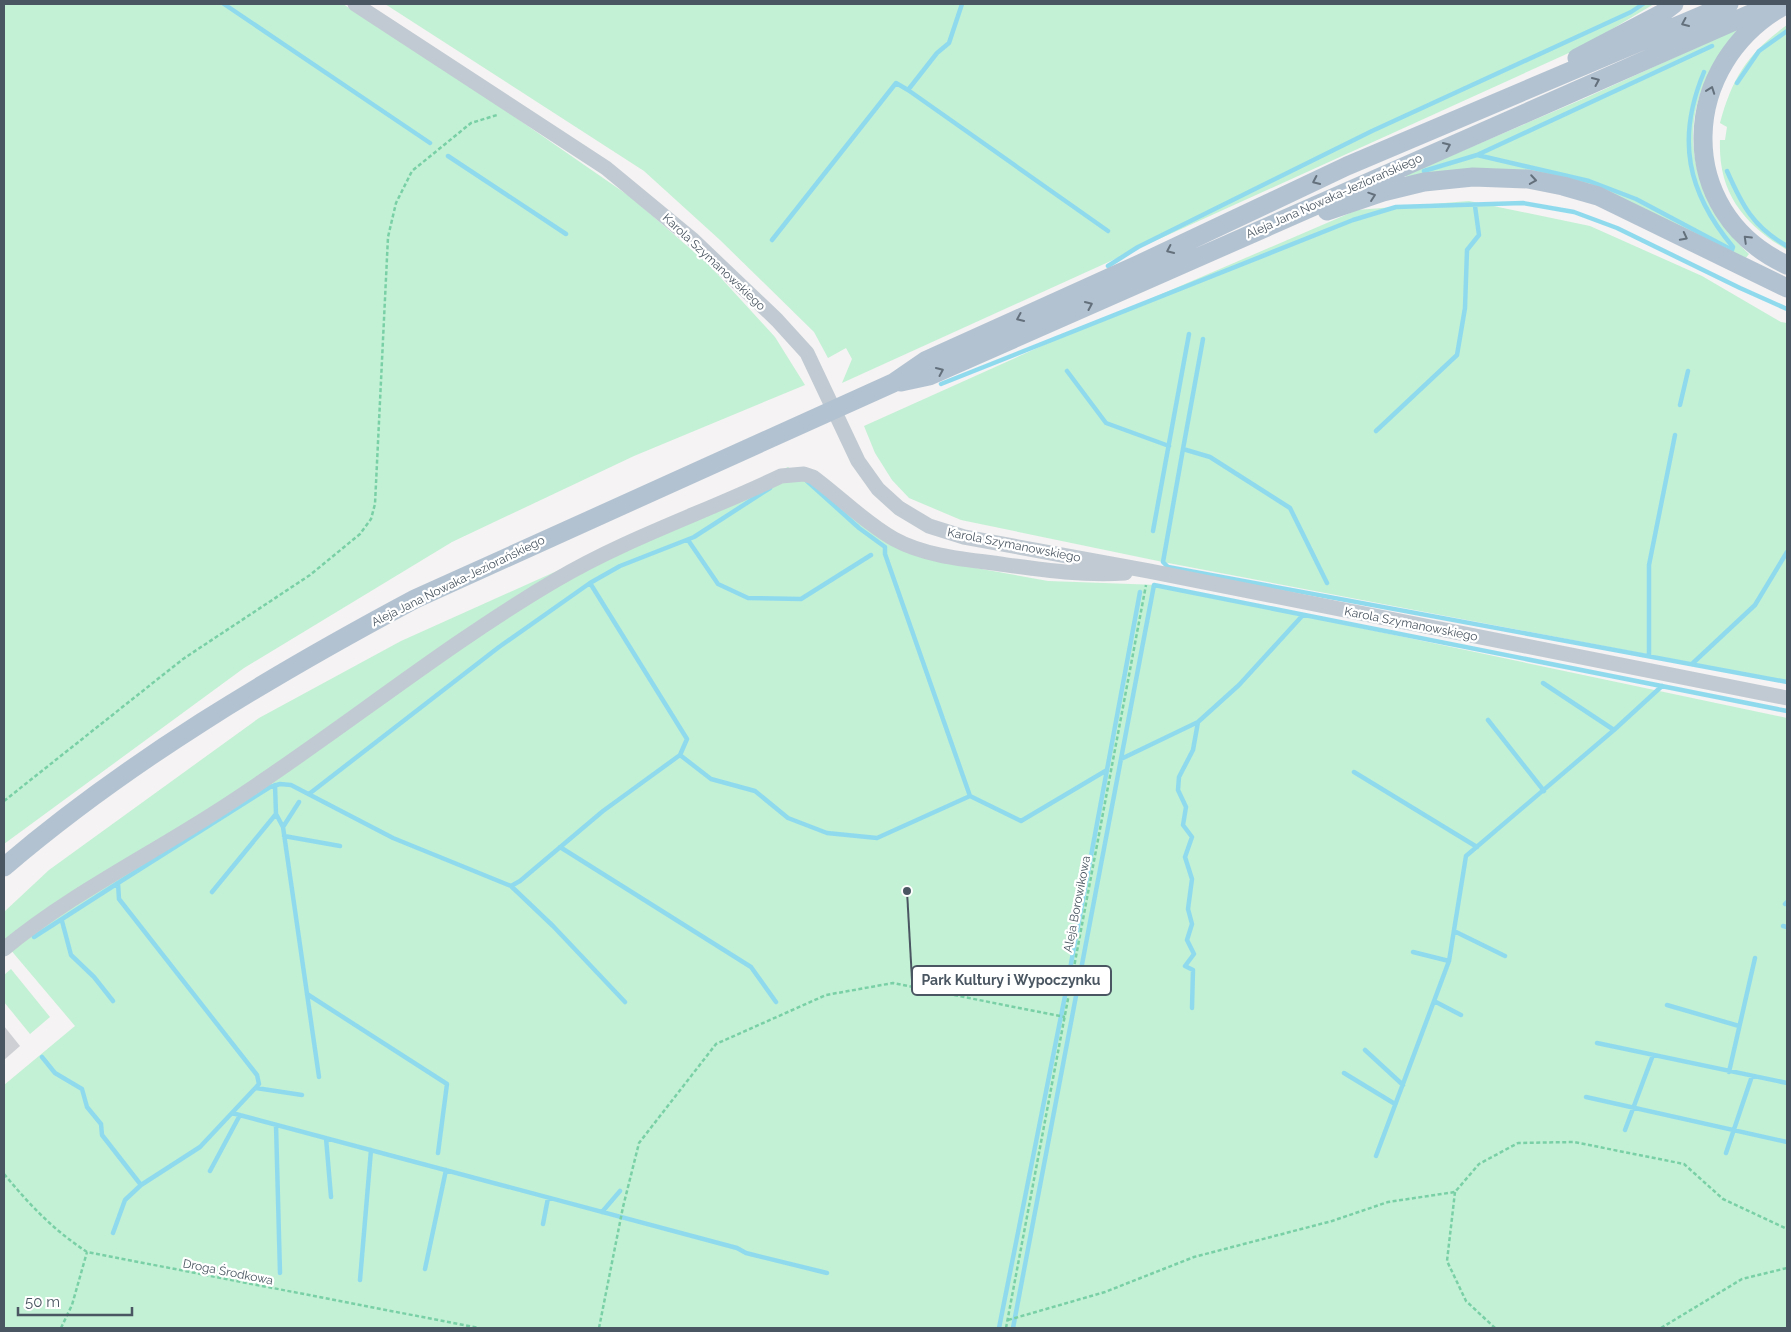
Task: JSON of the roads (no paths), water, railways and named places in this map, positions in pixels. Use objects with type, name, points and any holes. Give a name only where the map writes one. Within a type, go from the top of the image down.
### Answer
[{"type":"main road","points":[[1489,104],[1661,14],[1674,4]]},
{"type":"main road","name":"Aleja Jana Nowaka-Jeziorańskiego","points":[[4,867],[98,794],[202,722],[342,638],[415,599],[893,383],[925,360],[1144,262],[1347,166],[1489,104],[1616,53],[1729,4]]},
{"type":"main road","name":"Aleja Jana Nowaka-Jeziorańskiego","points":[[893,383],[929,376],[1242,236],[1773,4]]},
{"type":"main road","points":[[1787,4],[1747,32],[1729,53],[1706,101],[1702,130],[1705,161],[1713,190],[1724,210],[1736,228],[1751,243],[1787,265]]},
{"type":"main road","points":[[1242,236],[1383,192],[1424,182],[1473,177],[1528,179],[1598,196],[1787,288]]},
{"type":"street","name":"Karola Szymanowskiego","points":[[355,4],[606,168],[667,216],[790,333],[812,363],[858,462],[878,489],[899,508],[929,526],[964,537],[1149,571],[1787,698]]},
{"type":"street","points":[[4,949],[79,896],[251,789],[447,652],[556,579],[642,537],[781,476],[804,474],[813,476],[871,525],[896,540],[924,550],[956,558],[1061,573],[1101,574],[1149,571]]},
{"type":"waterway","points":[[224,4],[430,143]]},
{"type":"waterway","points":[[772,240],[896,83],[908,90],[937,53],[949,43],[962,4]]},
{"type":"waterway","points":[[1108,266],[1138,247],[1372,131],[1631,12],[1643,4]]},
{"type":"waterway","points":[[1737,83],[1759,51],[1787,31]]},
{"type":"waterway","points":[[1424,171],[1477,155],[1712,46]]},
{"type":"waterway","points":[[1477,155],[1589,181],[1636,199],[1732,250],[1733,247],[1705,206],[1696,185],[1691,164],[1690,120],[1695,96],[1704,72]]},
{"type":"waterway","points":[[908,90],[1108,231]]},
{"type":"waterway","points":[[448,156],[566,234]]},
{"type":"waterway","points":[[1727,171],[1744,205],[1757,223],[1775,239],[1787,246]]},
{"type":"waterway","points":[[941,384],[1353,220],[1396,207],[1523,203],[1574,212],[1617,228],[1787,309]]},
{"type":"waterway","points":[[1376,431],[1457,355],[1465,308],[1467,250],[1479,235],[1475,206]]},
{"type":"waterway","points":[[1153,531],[1189,334]]},
{"type":"waterway","points":[[1183,449],[1203,339]]},
{"type":"waterway","points":[[1067,371],[1106,423],[1169,446]]},
{"type":"waterway","points":[[1680,405],[1688,371]]},
{"type":"waterway","points":[[1649,655],[1649,565],[1675,435]]},
{"type":"waterway","points":[[1327,583],[1290,508],[1210,457],[1183,449],[1163,562],[1168,567],[1787,682]]},
{"type":"waterway","points":[[807,481],[859,528],[885,547],[885,554],[970,796],[1021,821],[1107,770]]},
{"type":"waterway","points":[[309,794],[499,647],[590,583],[620,566],[694,537],[770,488]]},
{"type":"waterway","points":[[688,540],[718,584],[748,598],[801,599],[871,555]]},
{"type":"waterway","points":[[1693,663],[1755,605],[1787,552]]},
{"type":"waterway","points":[[113,1233],[125,1200],[141,1185],[200,1147],[259,1084],[257,1075],[119,899],[118,883],[270,787],[280,784],[291,785],[393,838],[511,886],[520,881],[603,811],[680,755],[687,739],[590,583]]},
{"type":"waterway","points":[[1013,1328],[1154,585],[1787,711]]},
{"type":"waterway","points":[[999,1328],[1065,996],[1140,592]]},
{"type":"waterway","points":[[1192,1008],[1193,970],[1185,966],[1194,954],[1187,940],[1192,924],[1188,909],[1192,879],[1185,857],[1192,837],[1183,825],[1186,807],[1178,790],[1179,777],[1193,750],[1198,722],[1239,685],[1303,615]]},
{"type":"waterway","points":[[1543,683],[1614,730]]},
{"type":"waterway","points":[[1376,1156],[1449,961],[1466,856],[1614,730],[1662,686]]},
{"type":"waterway","points":[[1488,720],[1544,791]]},
{"type":"waterway","points":[[1121,759],[1198,722]]},
{"type":"waterway","points":[[680,755],[711,779],[755,791],[788,818],[827,833],[877,838],[970,796]]},
{"type":"waterway","points":[[1354,772],[1477,847]]},
{"type":"waterway","points":[[275,785],[276,814],[283,827],[319,1077]]},
{"type":"waterway","points":[[283,827],[299,802]]},
{"type":"waterway","points":[[212,892],[276,814]]},
{"type":"waterway","points":[[284,836],[340,846]]},
{"type":"waterway","points":[[560,847],[751,967],[776,1002]]},
{"type":"waterway","points":[[34,937],[118,883]]},
{"type":"waterway","points":[[511,886],[553,926],[625,1002]]},
{"type":"waterway","points":[[62,921],[71,955],[94,977],[113,1001]]},
{"type":"waterway","points":[[1783,926],[1787,927]]},
{"type":"waterway","points":[[1454,931],[1505,956]]},
{"type":"waterway","points":[[1413,952],[1449,961]]},
{"type":"waterway","points":[[1729,1072],[1755,958]]},
{"type":"waterway","points":[[307,994],[447,1084],[438,1153]]},
{"type":"waterway","points":[[1434,1001],[1461,1015]]},
{"type":"waterway","points":[[1667,1005],[1739,1026]]},
{"type":"waterway","points":[[1597,1043],[1787,1083]]},
{"type":"waterway","points":[[1365,1050],[1403,1085]]},
{"type":"waterway","points":[[1625,1130],[1653,1055]]},
{"type":"waterway","points":[[42,1057],[55,1073],[82,1089],[87,1107],[101,1124],[102,1135],[141,1185]]},
{"type":"waterway","points":[[1344,1073],[1395,1104]]},
{"type":"waterway","points":[[1726,1153],[1752,1076]]},
{"type":"waterway","points":[[256,1088],[302,1095]]},
{"type":"waterway","points":[[1586,1097],[1787,1142]]},
{"type":"waterway","points":[[232,1113],[737,1248],[746,1253],[827,1273]]},
{"type":"waterway","points":[[210,1171],[240,1115]]},
{"type":"waterway","points":[[276,1125],[280,1273]]},
{"type":"waterway","points":[[326,1138],[331,1197]]},
{"type":"waterway","points":[[360,1280],[371,1150]]},
{"type":"waterway","points":[[425,1269],[446,1170]]},
{"type":"waterway","points":[[602,1212],[620,1191]]},
{"type":"waterway","points":[[543,1224],[548,1198]]},
{"type":"place","name":"Park Kultury i Wypoczynku","points":[[907,891]]}]
